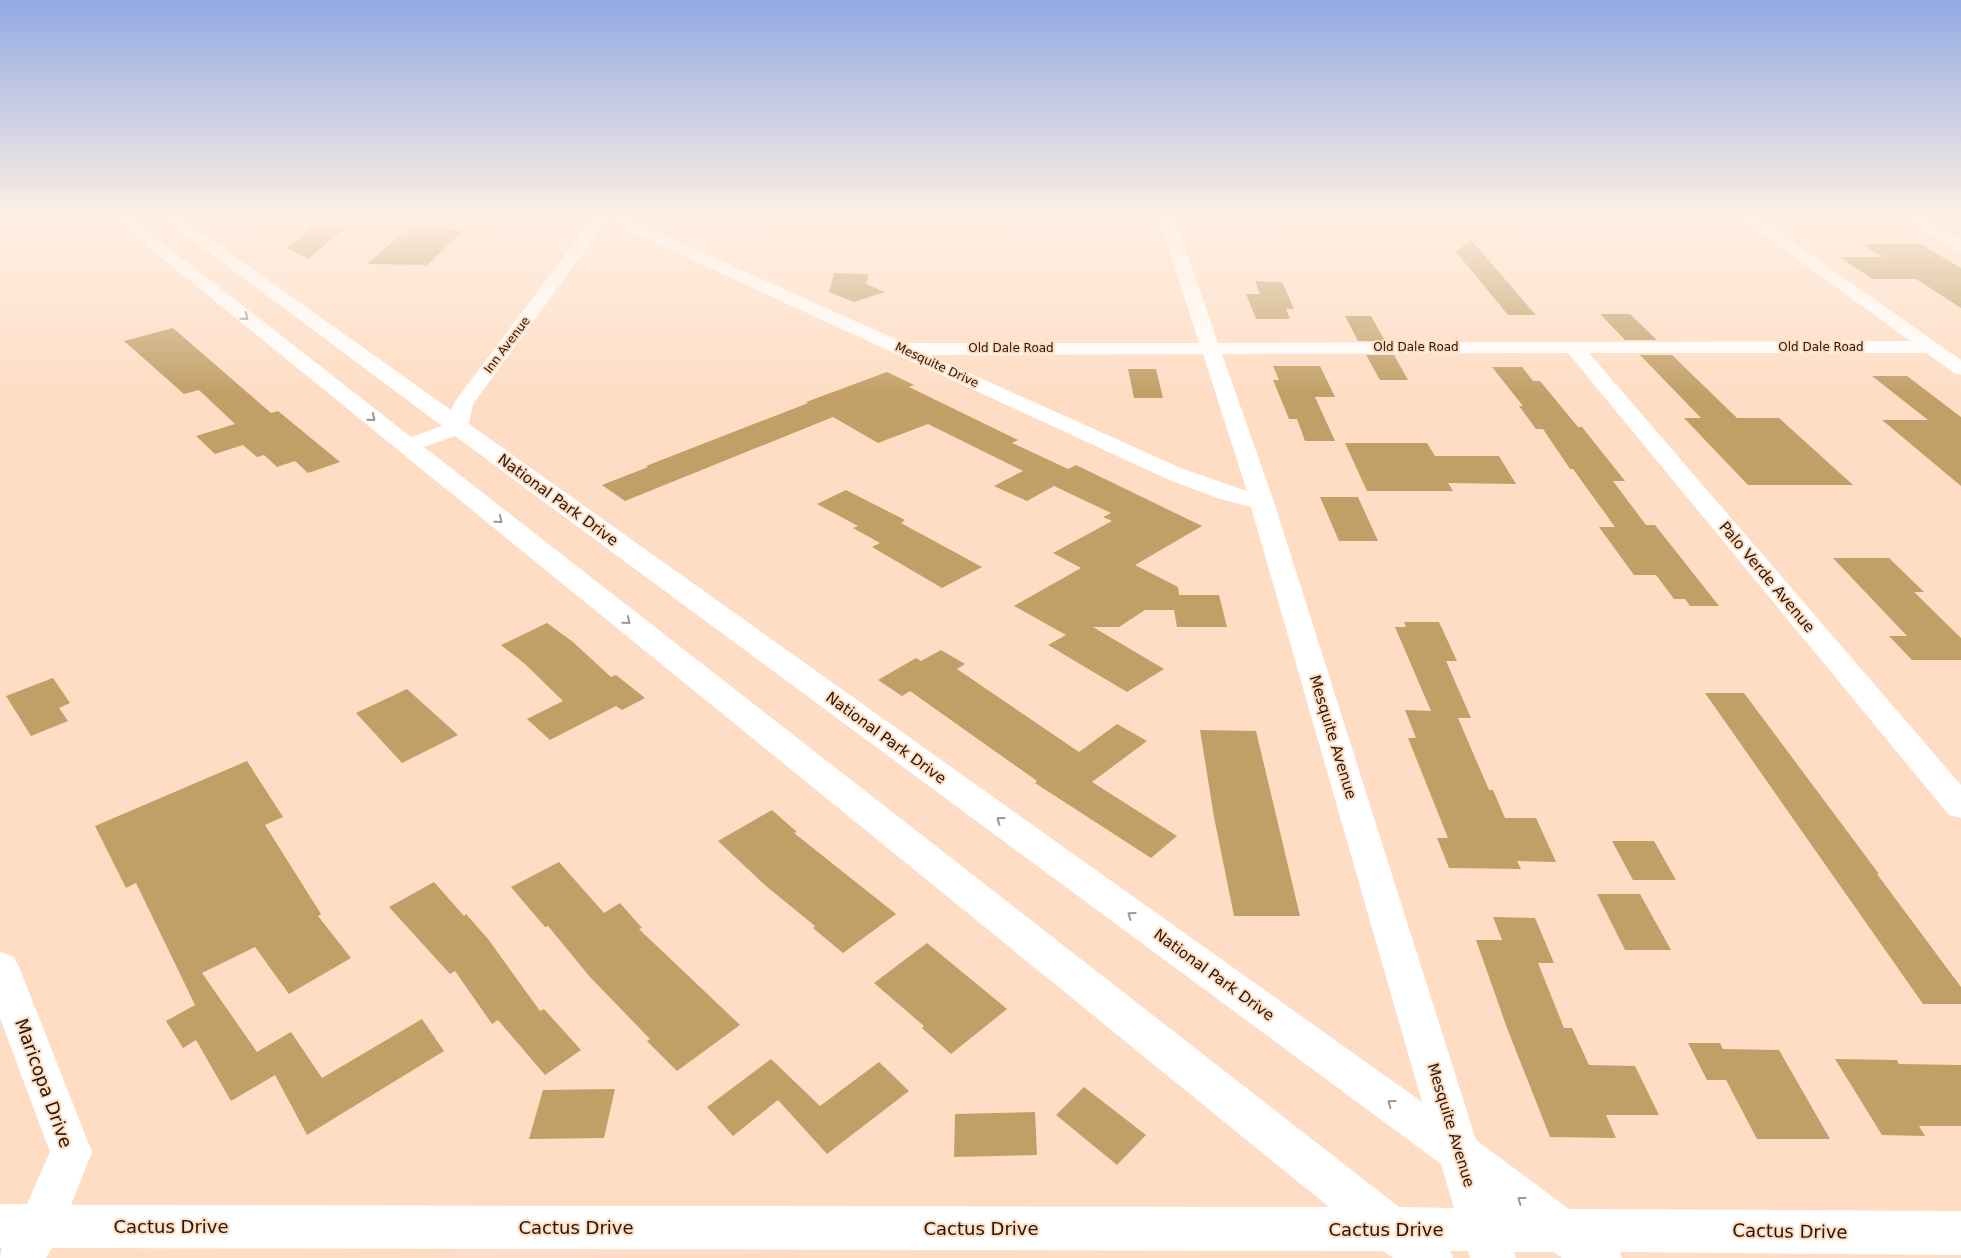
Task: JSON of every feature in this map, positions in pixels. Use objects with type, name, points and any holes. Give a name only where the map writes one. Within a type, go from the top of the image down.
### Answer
[{"type":"street","points":[[200,278],[407,446],[1391,1229],[1430,1258]]},
{"type":"street","name":"National Park Drive","points":[[253,278],[1458,1152],[1599,1258]]},
{"type":"street","name":"Inn Avenue","points":[[458,427],[463,404],[557,278]]},
{"type":"street","name":"Mesquite Drive","points":[[745,278],[1175,474],[1225,493],[1262,502]]},
{"type":"street","name":"Mesquite Avenue","points":[[1187,278],[1262,502],[1458,1152],[1489,1244]]},
{"type":"street","points":[[1833,278],[1961,369]]},
{"type":"street","name":"Old Dale Road","points":[[902,349],[1930,347]]},
{"type":"street","name":"Palo Verde Avenue","points":[[1574,348],[1961,806]]},
{"type":"street","points":[[407,446],[458,427]]},
{"type":"street","name":"Maricopa Drive","points":[[0,967],[72,1152],[20,1237]]},
{"type":"street","name":"Cactus Drive","points":[[20,1237],[1391,1229],[1489,1244],[1560,1229],[1961,1233]]},
{"type":"building","points":[[833,278],[868,278],[866,284],[885,292],[854,302],[829,292]]},
{"type":"building","points":[[1477,278],[1504,278],[1536,315],[1508,315]]},
{"type":"building","points":[[1870,278],[1961,278],[1961,308],[1916,279]]},
{"type":"building","points":[[1255,281],[1282,282],[1294,309],[1286,309],[1290,319],[1256,319],[1246,294],[1260,294]]},
{"type":"building","points":[[1600,314],[1630,314],[1657,340],[1625,340]]},
{"type":"building","points":[[1345,316],[1371,316],[1385,341],[1358,341]]},
{"type":"building","points":[[173,328],[271,413],[278,411],[340,462],[308,473],[295,461],[277,467],[264,455],[257,457],[243,445],[215,454],[196,436],[235,424],[199,390],[184,394],[124,341]]},
{"type":"building","points":[[1366,355],[1394,355],[1408,380],[1380,380]]},
{"type":"building","points":[[1640,355],[1672,355],[1737,418],[1779,418],[1853,485],[1748,485],[1684,418],[1701,418]]},
{"type":"building","points":[[1273,366],[1320,366],[1335,397],[1315,397],[1335,441],[1305,441],[1297,419],[1289,419],[1273,380],[1279,380]]},
{"type":"building","points":[[1492,367],[1522,367],[1533,381],[1540,381],[1578,427],[1582,427],[1625,481],[1613,481],[1646,525],[1655,525],[1719,606],[1690,606],[1685,599],[1674,599],[1656,575],[1634,575],[1599,527],[1615,527],[1573,469],[1570,469],[1543,429],[1536,429],[1519,406],[1523,406]]},
{"type":"building","points":[[1128,369],[1156,369],[1163,398],[1134,398]]},
{"type":"building","points":[[887,372],[914,385],[909,387],[1018,440],[1012,443],[1068,469],[1076,465],[1202,526],[1135,565],[1178,587],[1179,595],[1219,595],[1227,627],[1177,627],[1174,610],[1145,610],[1119,627],[1093,627],[1164,669],[1127,692],[1048,645],[1066,635],[1014,606],[1081,568],[1053,553],[1112,521],[1103,517],[1111,513],[1054,486],[1027,501],[994,486],[1023,471],[928,424],[878,443],[833,417],[625,501],[602,485],[808,403],[806,402]]},
{"type":"building","points":[[1872,376],[1907,376],[1961,417],[1961,486],[1882,420],[1928,420]]},
{"type":"building","points":[[1345,443],[1427,443],[1435,456],[1499,456],[1516,484],[1448,483],[1453,491],[1367,491]]},
{"type":"building","points":[[846,490],[905,520],[901,523],[982,567],[942,588],[872,547],[880,543],[853,528],[858,526],[817,504]]},
{"type":"building","points":[[1320,497],[1358,497],[1378,541],[1339,541]]},
{"type":"building","points":[[1833,558],[1889,558],[1924,592],[1914,592],[1961,638],[1961,660],[1912,660],[1889,636],[1907,636]]},
{"type":"building","points":[[1404,622],[1439,622],[1457,661],[1446,661],[1471,718],[1458,718],[1489,790],[1493,790],[1505,818],[1536,818],[1556,862],[1517,861],[1521,869],[1449,868],[1437,838],[1448,838],[1408,738],[1416,738],[1405,710],[1431,711],[1395,627],[1406,627]]},
{"type":"building","points":[[547,623],[573,642],[611,677],[616,675],[645,698],[622,710],[616,706],[550,740],[527,719],[563,701],[525,664],[501,645]]},
{"type":"building","points":[[941,650],[965,664],[957,669],[1079,752],[1117,724],[1147,741],[1092,782],[1177,836],[1151,858],[1035,783],[1037,781],[910,691],[902,696],[878,680],[916,658],[921,661]]},
{"type":"building","points":[[53,678],[70,703],[59,708],[68,721],[31,736],[6,696]]},
{"type":"building","points":[[407,689],[458,735],[402,763],[356,713]]},
{"type":"building","points":[[1705,693],[1744,693],[1961,987],[1961,1004],[1923,1004]]},
{"type":"building","points":[[1200,730],[1256,731],[1300,916],[1234,916],[1214,817]]},
{"type":"building","points":[[247,761],[283,817],[265,825],[321,914],[318,916],[351,958],[289,994],[255,947],[202,973],[257,1052],[291,1032],[322,1078],[422,1019],[444,1051],[307,1135],[275,1075],[231,1101],[196,1040],[183,1048],[166,1021],[195,1005],[136,883],[126,888],[95,826]]},
{"type":"building","points":[[772,810],[797,832],[794,833],[896,914],[843,953],[813,928],[815,926],[766,886],[718,841]]},
{"type":"building","points":[[1612,841],[1654,841],[1676,880],[1633,880]]},
{"type":"building","points":[[559,862],[604,913],[620,903],[642,928],[639,929],[740,1025],[677,1071],[647,1041],[650,1039],[590,977],[548,926],[545,927],[511,887]]},
{"type":"building","points":[[434,882],[464,916],[466,914],[488,939],[540,1011],[544,1009],[581,1050],[545,1075],[498,1020],[492,1024],[455,971],[450,974],[389,907]]},
{"type":"building","points":[[1597,894],[1640,894],[1671,950],[1625,950]]},
{"type":"building","points":[[1493,917],[1535,918],[1554,963],[1538,963],[1564,1028],[1572,1028],[1589,1065],[1635,1066],[1659,1115],[1606,1115],[1616,1138],[1550,1137],[1507,1028],[1476,940],[1502,940]]},
{"type":"building","points":[[927,943],[1007,1009],[951,1054],[922,1028],[924,1026],[874,983]]},
{"type":"building","points":[[1688,1043],[1720,1043],[1723,1049],[1779,1050],[1830,1139],[1757,1139],[1726,1080],[1707,1080]]},
{"type":"building","points":[[771,1059],[820,1106],[879,1062],[909,1091],[827,1154],[778,1100],[733,1136],[707,1107]]},
{"type":"building","points":[[1835,1059],[1897,1060],[1899,1064],[1961,1065],[1961,1126],[1919,1126],[1925,1136],[1882,1135]]},
{"type":"building","points":[[1084,1087],[1146,1135],[1117,1165],[1056,1115]]},
{"type":"building","points":[[615,1089],[604,1138],[529,1139],[543,1090]]},
{"type":"building","points":[[1035,1112],[1037,1155],[954,1157],[955,1114]]}]
